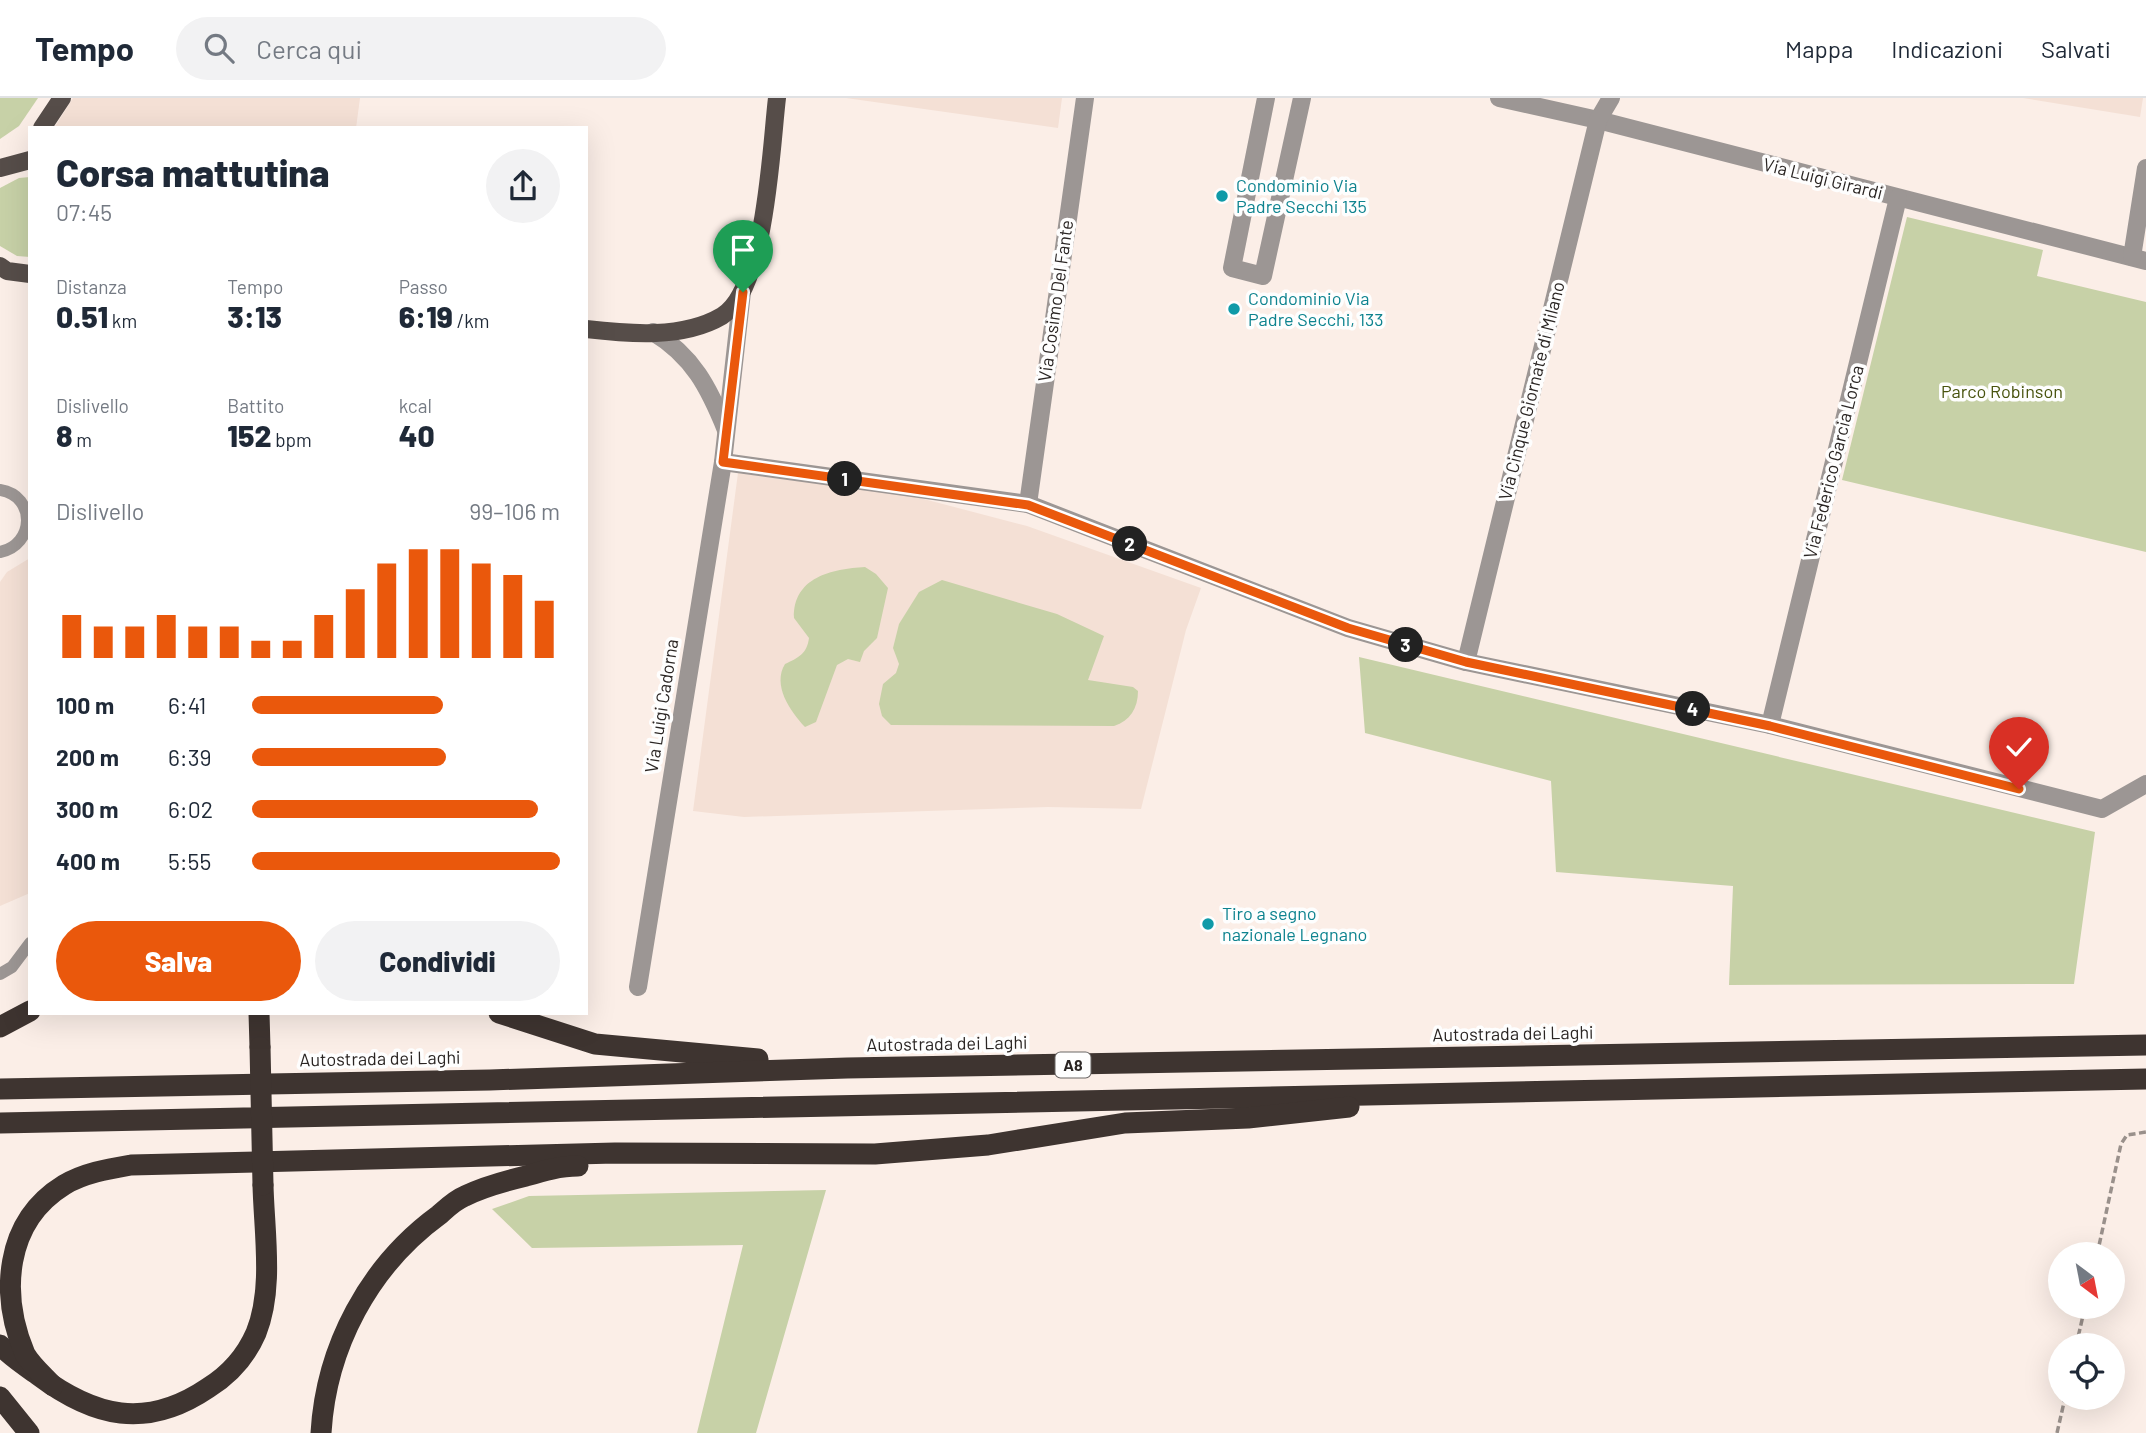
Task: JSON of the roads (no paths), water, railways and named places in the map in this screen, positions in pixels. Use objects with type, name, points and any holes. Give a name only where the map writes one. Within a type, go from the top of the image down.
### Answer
[{"type":"highway","points":[[0,1027],[28,1012]]},
{"type":"highway","points":[[0,1345],[53,1387],[83,1405],[126,1414],[159,1411],[187,1402],[219,1381],[243,1357],[257,1331],[265,1291],[259,1015]]},
{"type":"highway","points":[[505,1015],[594,1044],[847,1068]]},
{"type":"highway","name":"Autostrada dei Laghi","points":[[0,1089],[477,1080],[847,1068],[2146,1045]]},
{"type":"highway","name":"A8","points":[[0,1123],[2146,1079]]},
{"type":"highway","points":[[53,1387],[26,1357],[15,1335],[3,1290],[6,1260],[33,1211],[64,1185],[96,1172],[131,1165],[615,1153],[875,1154],[988,1145],[1125,1123],[1248,1118],[1480,1092]]},
{"type":"highway","points":[[321,1433],[325,1388],[340,1343],[359,1302],[390,1258],[421,1228],[464,1196],[561,1166],[716,1161],[758,1154]]},
{"type":"highway","points":[[0,1396],[30,1433]]},
{"type":"main road","points":[[43,126],[62,98]]},
{"type":"main road","name":"Via Luigi Cadorna","points":[[743,292],[762,233],[777,98]]},
{"type":"main road","points":[[5,166],[28,144]]},
{"type":"main road","points":[[5,166],[28,160]]},
{"type":"main road","points":[[0,266],[7,271],[28,274]]},
{"type":"main road","points":[[588,329],[628,334],[697,327],[724,314],[743,292]]},
{"type":"street","name":"Via Cosimo Del Fante","points":[[1028,505],[1084,98]]},
{"type":"street","points":[[1266,98],[1232,268],[1263,276],[1302,98]]},
{"type":"street","name":"Via Luigi Girardi","points":[[1499,98],[1598,120],[2139,259]]},
{"type":"street","name":"Via Cinque Giornate di Milano","points":[[1466,662],[1598,120],[1611,98]]},
{"type":"street","points":[[2139,259],[2146,167]]},
{"type":"street","name":"Via Federico Garcia Lorca","points":[[1770,726],[1898,198]]},
{"type":"street","name":"Via Luigi Cadorna","points":[[638,987],[723,462],[743,292]]},
{"type":"street","name":"Via Luigi Cadorna","points":[[653,332],[673,344],[694,365],[710,390],[727,431]]},
{"type":"street","points":[[723,462],[1028,505],[1348,628],[1466,662],[1770,726],[2102,810],[2146,784]]},
{"type":"lane","points":[[2,490],[28,492]]},
{"type":"lane","points":[[0,552],[16,546],[28,528],[26,509],[21,501],[2,490]]},
{"type":"lane","points":[[0,974],[12,967],[28,946]]},
{"type":"place","name":"Condominio Via Padre Secchi 135","points":[[1222,196]]},
{"type":"place","name":"Condominio Via Padre Secchi, 133","points":[[1234,309]]},
{"type":"place","name":"Tiro a segno nazionale Legnano","points":[[1208,924]]},
{"type":"park label","name":"Parco Robinson","points":[[2002,392]]}]
